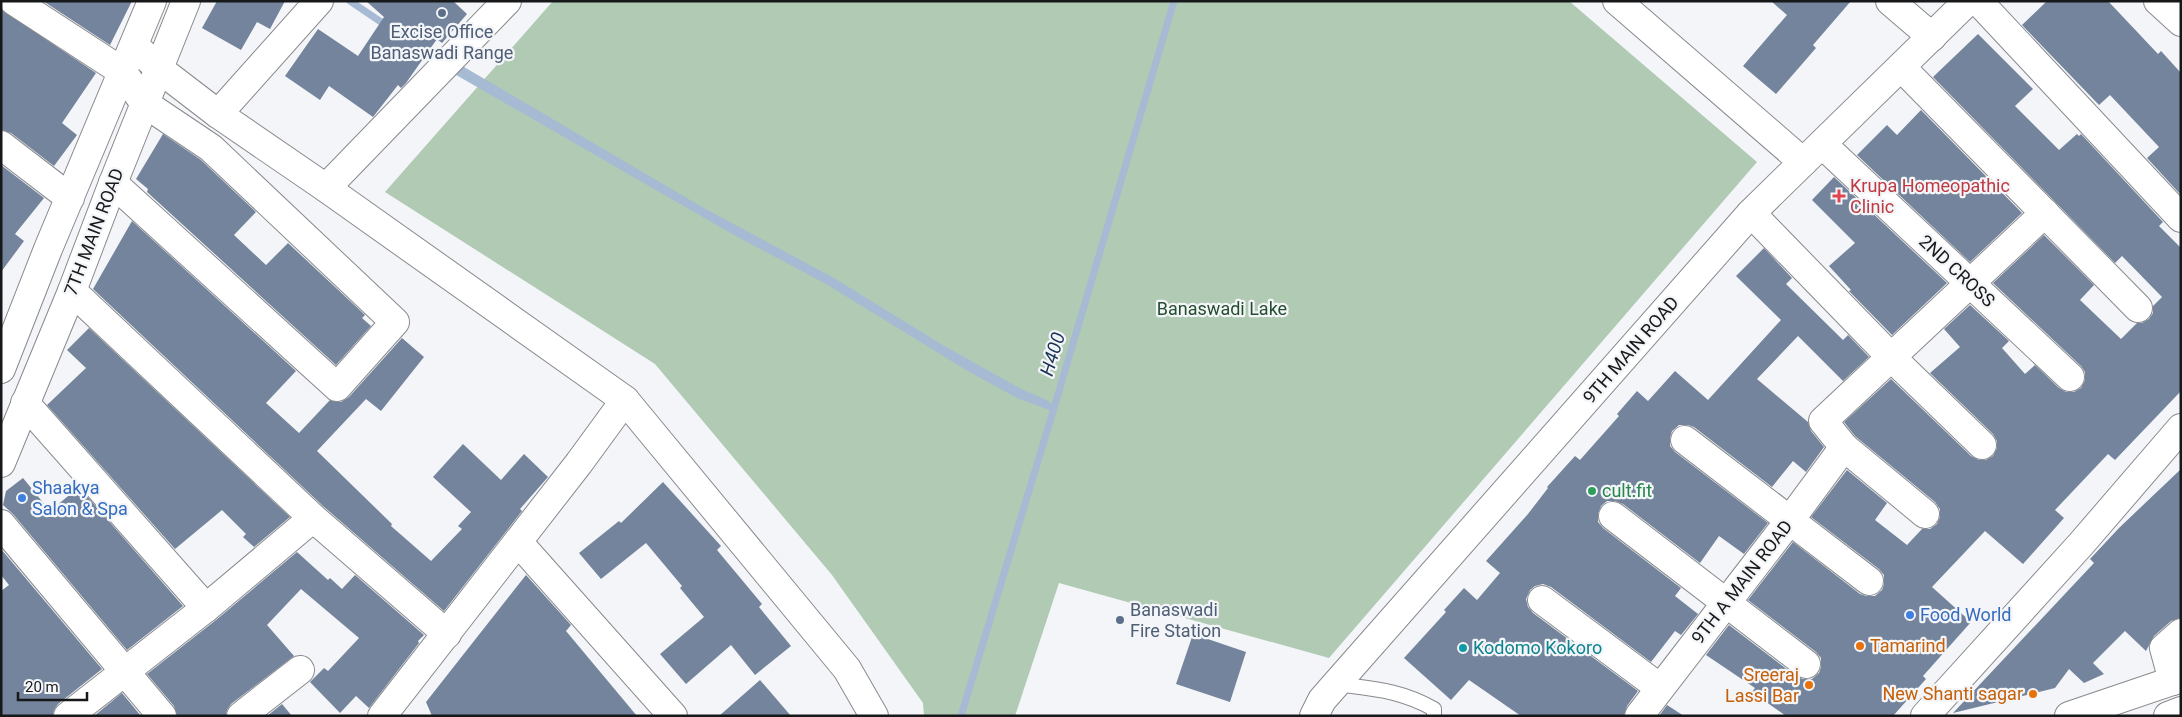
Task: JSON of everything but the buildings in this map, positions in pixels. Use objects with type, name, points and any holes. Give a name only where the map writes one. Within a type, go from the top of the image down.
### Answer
[{"type":"street","points":[[14,1],[123,72],[144,103],[211,148],[395,322],[337,387],[112,183]]},
{"type":"street","name":"7TH MAIN ROAD","points":[[1,369],[8,329],[48,249],[152,1]]},
{"type":"street","name":"7TH MAIN ROAD","points":[[1,463],[72,291],[112,183],[186,1]]},
{"type":"street","points":[[218,114],[319,1]]},
{"type":"street","points":[[326,188],[507,1]]},
{"type":"street","points":[[1617,1],[1803,162]]},
{"type":"street","points":[[1890,1],[1932,37]]},
{"type":"street","name":"9TH MAIN ROAD","points":[[1314,716],[1322,700],[1751,213],[1968,1]]},
{"type":"street","points":[[1978,1],[2181,218]]},
{"type":"street","points":[[2158,1],[2181,22]]},
{"type":"street","points":[[134,45],[158,68],[218,114],[326,188],[624,400],[848,669],[874,716]]},
{"type":"street","points":[[1901,67],[2138,308]]},
{"type":"street","name":"2ND CROSS","points":[[1822,144],[2070,377]]},
{"type":"street","points":[[1,145],[70,198]]},
{"type":"street","points":[[1751,213],[1891,357],[1982,445]]},
{"type":"street","points":[[1926,514],[1844,447],[1822,421],[2045,213]]},
{"type":"street","points":[[72,291],[313,518],[447,634]]},
{"type":"street","points":[[382,716],[518,542],[624,400]]},
{"type":"street","points":[[25,402],[206,608]]},
{"type":"street","points":[[1925,716],[2081,544],[2181,428]]},
{"type":"street","points":[[1685,440],[1869,581]]},
{"type":"street","name":"9TH A MAIN ROAD","points":[[1639,716],[1844,447]]},
{"type":"street","points":[[1612,516],[1806,664]]},
{"type":"street","points":[[68,716],[206,608],[313,518]]},
{"type":"street","points":[[1,524],[162,716]]},
{"type":"street","points":[[518,542],[673,716]]},
{"type":"street","points":[[1542,600],[1660,688]]},
{"type":"street","points":[[2069,716],[2177,679],[2164,648],[2181,633]]},
{"type":"street","points":[[241,716],[300,670]]},
{"type":"street","points":[[2168,716],[2181,711]]},
{"type":"lane","points":[[1336,684],[1387,690],[1413,697],[1434,709],[1434,716]]},
{"type":"green space","name":"Banaswadi Lake","points":[[553,1],[1569,1],[1757,162],[1329,658],[1059,583],[1015,716],[924,716],[923,703],[832,575],[655,364],[385,192]]},
{"type":"water","points":[[459,64],[702,207],[834,278],[941,344],[1021,389],[1049,401],[1047,409],[1017,398],[966,370],[826,284],[734,235],[451,72]]},
{"type":"waterway","points":[[350,1],[387,26]]},
{"type":"waterway","name":"H400","points":[[961,716],[1174,1]]},
{"type":"waterway","points":[[421,48],[441,61]]},
{"type":"waterway","points":[[1039,402],[1054,408]]},
{"type":"place","name":"Excise Office Banaswadi Range","points":[[442,13]]},
{"type":"place","name":"Krupa Homeopathic Clinic","points":[[1839,196]]},
{"type":"place","name":"cult.fit","points":[[1592,491]]},
{"type":"place","name":"Shaakya Salon & Spa","points":[[22,498]]},
{"type":"place","name":"Food World","points":[[1910,615]]},
{"type":"place","name":"Banaswadi Fire Station","points":[[1120,620]]},
{"type":"place","name":"Tamarind","points":[[1860,646]]},
{"type":"place","name":"Kodomo Kokoro","points":[[1463,648]]},
{"type":"place","name":"Sreeraj Lassi Bar","points":[[1809,685]]},
{"type":"place","name":"New Shanti sagar","points":[[2033,694]]}]
